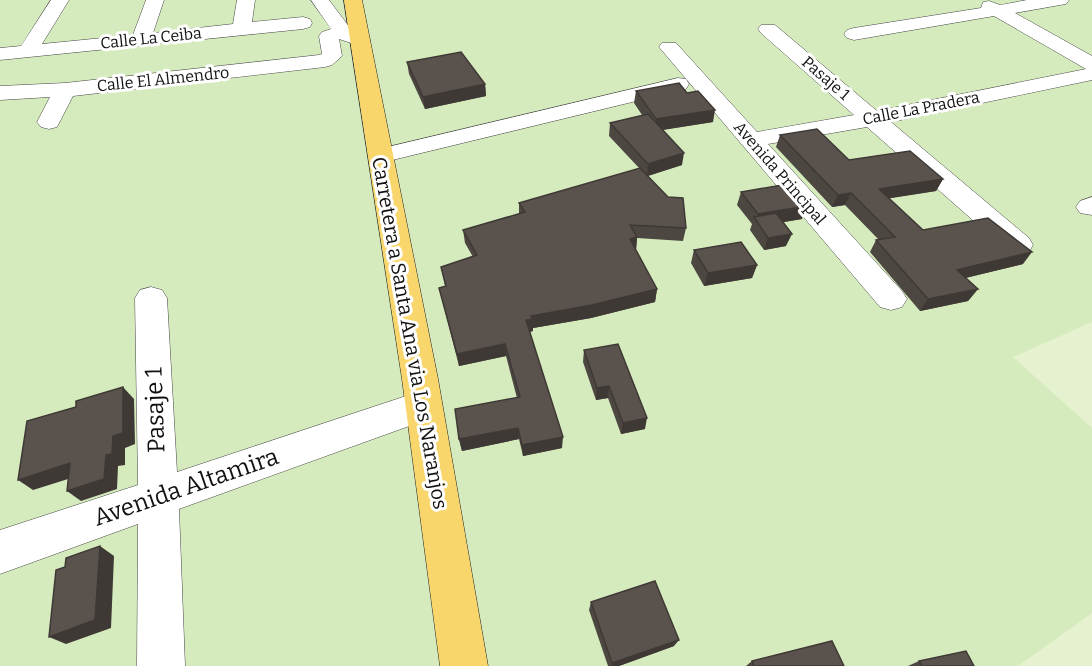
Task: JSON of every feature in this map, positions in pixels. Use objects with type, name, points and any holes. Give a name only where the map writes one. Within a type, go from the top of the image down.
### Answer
[{"type":"main road","name":"Carretera a Santa Ana via Los Naranjos","points":[[353,0],[351,36],[380,156],[424,405],[464,666]]},
{"type":"street","points":[[28,51],[60,0]]},
{"type":"street","points":[[141,39],[155,0]]},
{"type":"street","points":[[242,29],[246,0]]},
{"type":"street","points":[[320,0],[351,36]]},
{"type":"street","points":[[978,0],[1092,64]]},
{"type":"street","points":[[854,34],[1060,0]]},
{"type":"street","name":"Calle La Ceiba","points":[[0,54],[303,22]]},
{"type":"street","name":"Pasaje 1","points":[[768,29],[1019,245]]},
{"type":"street","name":"Calle El Almendro","points":[[0,93],[65,90],[325,61],[332,56],[329,36],[351,36]]},
{"type":"street","name":"Avenida Principal","points":[[669,47],[891,299]]},
{"type":"street","name":"Calle La Pradera","points":[[750,140],[872,119],[1092,74]]},
{"type":"street","points":[[380,156],[697,80]]},
{"type":"street","points":[[49,122],[65,90]]},
{"type":"street","name":"Pasaje 1","points":[[151,297],[161,666]]},
{"type":"street","name":"Avenida Altamira","points":[[0,552],[424,405]]},
{"type":"green space","points":[[0,0],[1092,0],[1092,666],[0,666]]},
{"type":"green space","points":[[1092,322],[1092,428],[1013,357]]},
{"type":"green space","points":[[1092,613],[1092,666],[1018,666]]},
{"type":"building","points":[[461,52],[485,84],[423,97],[407,62]]},
{"type":"building","points":[[679,83],[687,93],[698,91],[715,110],[656,119],[636,91]]},
{"type":"building","points":[[648,114],[684,153],[648,164],[610,123]]},
{"type":"building","points":[[817,129],[849,160],[910,151],[943,179],[879,189],[923,230],[988,218],[1032,252],[957,270],[978,289],[928,299],[876,240],[895,237],[851,193],[838,195],[780,135]]},
{"type":"building","points":[[640,168],[668,197],[683,198],[686,228],[630,225],[637,237],[630,239],[657,289],[592,305],[531,316],[533,319],[526,320],[563,437],[522,445],[518,428],[459,439],[455,409],[520,397],[505,344],[457,354],[439,288],[446,286],[441,267],[477,255],[463,230],[525,212],[519,203]]},
{"type":"building","points":[[788,184],[807,206],[758,214],[741,192]]},
{"type":"building","points":[[776,213],[792,234],[768,238],[754,217]]},
{"type":"building","points":[[741,242],[757,265],[708,273],[694,250]]},
{"type":"building","points":[[618,344],[647,418],[623,423],[609,386],[597,388],[584,350]]},
{"type":"building","points":[[123,387],[123,433],[113,436],[112,454],[106,455],[104,479],[67,491],[70,463],[18,480],[27,421],[76,407],[76,401]]},
{"type":"building","points":[[100,546],[95,620],[49,637],[56,570],[65,567],[66,558]]},
{"type":"building","points":[[655,581],[679,640],[612,663],[591,602]]},
{"type":"building","points":[[832,641],[844,666],[754,666],[752,661]]},
{"type":"building","points":[[966,651],[974,666],[922,666],[919,661]]}]
